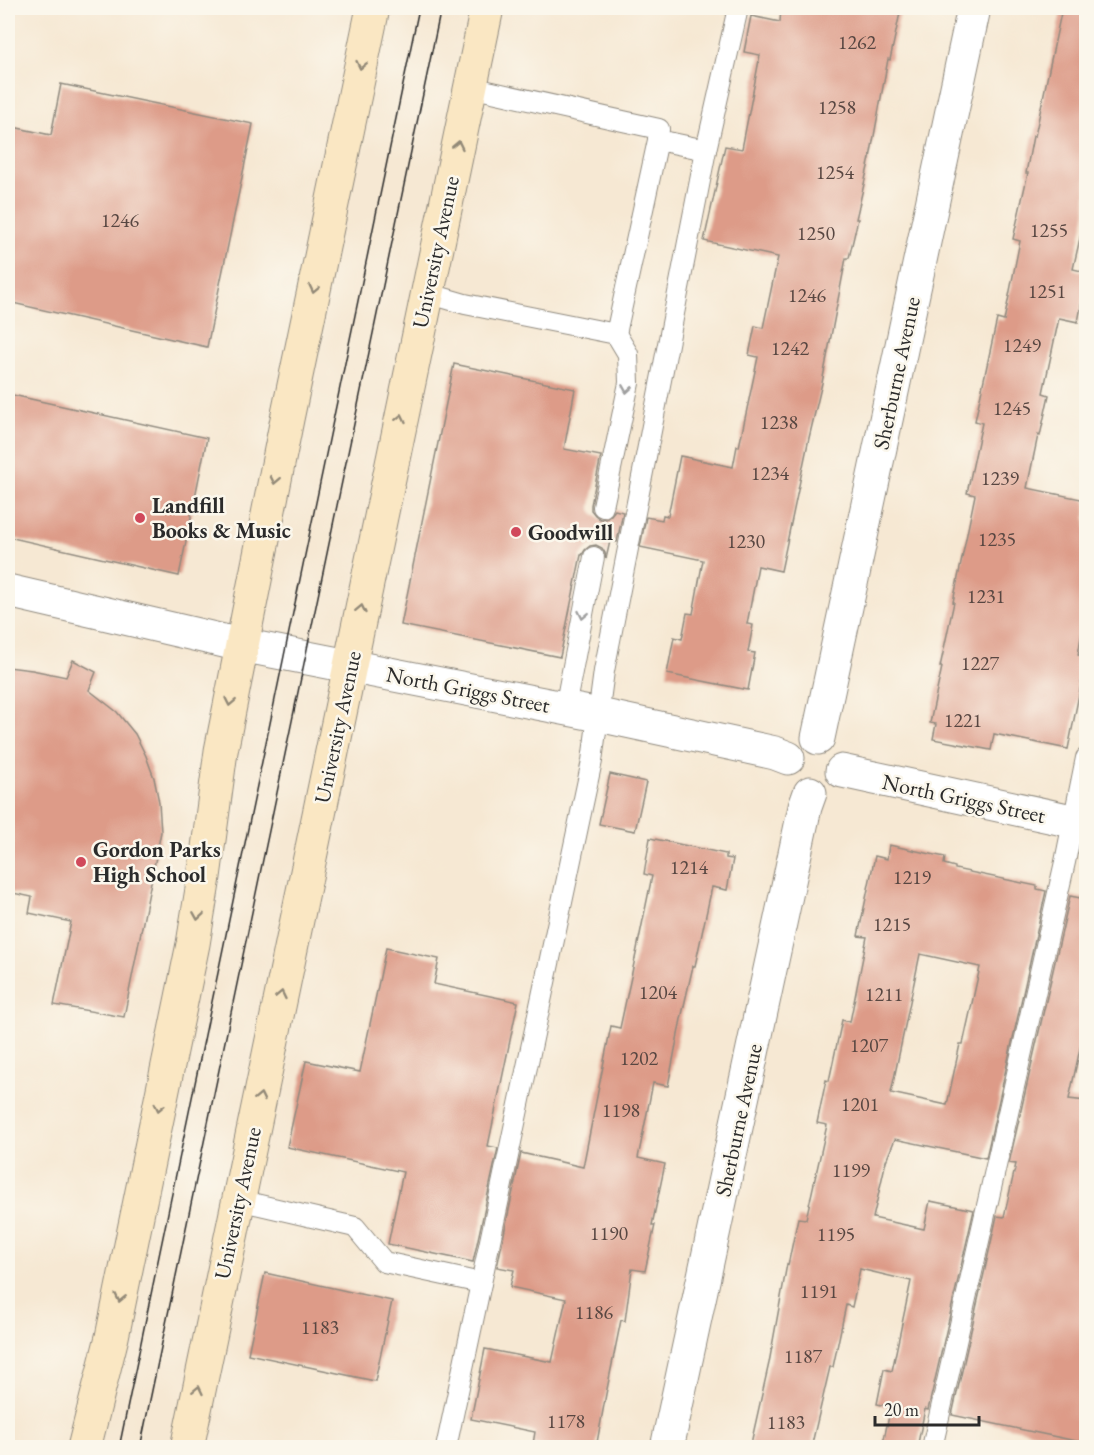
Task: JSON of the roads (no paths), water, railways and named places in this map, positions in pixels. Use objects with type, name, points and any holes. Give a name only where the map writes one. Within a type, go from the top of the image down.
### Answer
[{"type":"main road","points":[[84,1448],[112,1337],[193,944],[221,751],[241,645],[373,8]]},
{"type":"main road","name":"University Avenue","points":[[187,1448],[487,8]]},
{"type":"street","name":"Sherburne Avenue","points":[[818,738],[974,8]]},
{"type":"street","name":"North Griggs Street","points":[[8,591],[241,645],[599,715],[775,753],[788,758]]},
{"type":"street","points":[[818,738],[829,742],[839,751],[842,771],[831,789],[822,793],[810,793],[796,787],[792,782],[787,768],[788,758],[790,752],[803,740],[818,738]]},
{"type":"street","name":"North Griggs Street","points":[[842,771],[1080,823]]},
{"type":"street","name":"Sherburne Avenue","points":[[667,1448],[810,793]]},
{"type":"lane","points":[[446,1448],[592,761],[604,671],[706,150],[738,8]]},
{"type":"lane","points":[[470,87],[659,129],[616,334],[628,354],[629,383],[603,507]]},
{"type":"lane","points":[[658,140],[706,150]]},
{"type":"lane","points":[[427,293],[465,304],[616,334]]},
{"type":"lane","points":[[565,708],[594,557]]},
{"type":"lane","points":[[932,1448],[1063,873],[1080,823],[1086,758]]},
{"type":"lane","points":[[238,1200],[355,1227],[384,1262],[481,1283]]},
{"type":"tram line","points":[[119,1448],[419,8]]},
{"type":"tram line","points":[[140,1448],[441,8]]},
{"type":"place","name":"Landfill Books & Music","points":[[140,518]]},
{"type":"place","name":"Goodwill","points":[[516,532]]},
{"type":"place","name":"Gordon Parks High School","points":[[81,862]]}]
